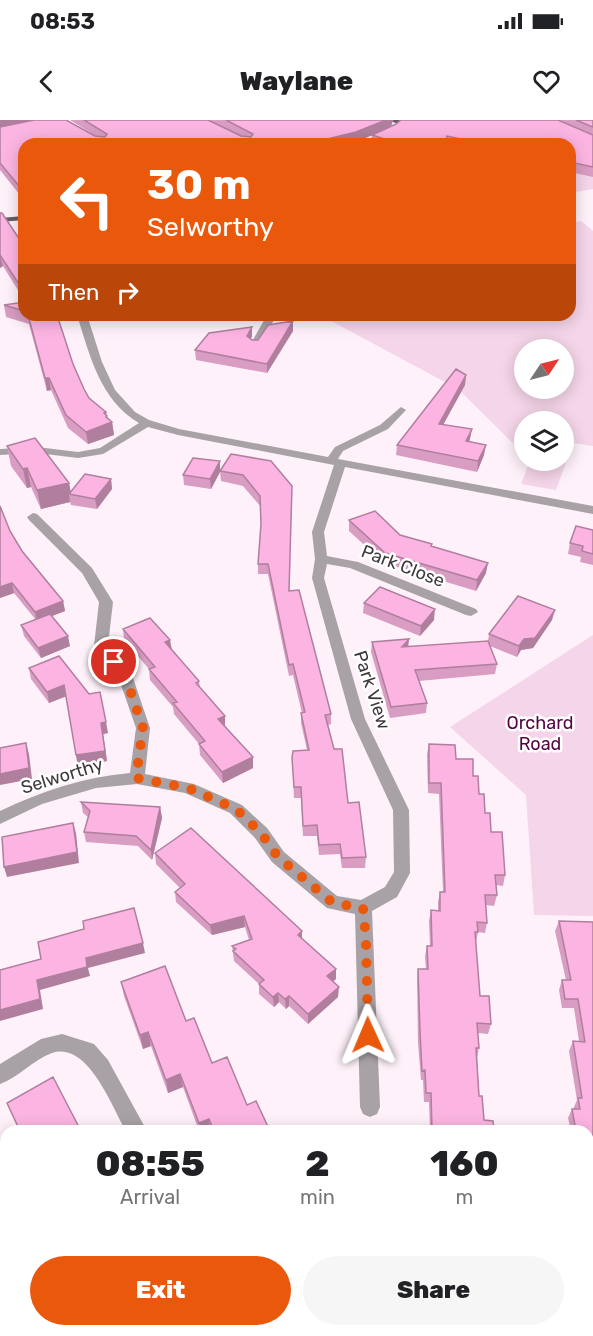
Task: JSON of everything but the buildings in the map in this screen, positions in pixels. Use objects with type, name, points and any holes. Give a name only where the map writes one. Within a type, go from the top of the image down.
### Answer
[{"type":"main road","points":[[392,120],[400,123],[432,120]]},
{"type":"main road","points":[[375,138],[392,131],[400,123]]},
{"type":"main road","points":[[0,220],[18,218]]},
{"type":"street","points":[[84,321],[106,385],[114,398],[126,411],[147,423],[178,432],[593,510]]},
{"type":"street","points":[[255,345],[269,321]]},
{"type":"street","points":[[336,462],[339,449],[384,427],[401,410]]},
{"type":"street","points":[[0,452],[37,450],[78,455],[102,451],[147,423]]},
{"type":"street","name":"Park View","points":[[336,462],[318,532],[321,560],[318,578],[358,719],[401,810],[402,873],[391,892],[363,908]]},
{"type":"street","points":[[33,517],[87,571],[106,602],[101,646],[126,678],[143,728],[136,778]]},
{"type":"street","name":"Park Close","points":[[321,560],[353,565],[471,612]]},
{"type":"street","name":"Selworthy","points":[[0,818],[37,800],[96,782],[136,778],[188,788],[236,809],[261,833],[278,857],[333,903],[363,908]]},
{"type":"street","points":[[363,908],[366,939],[370,1107]]},
{"type":"street","points":[[0,1075],[48,1046],[62,1043],[87,1050],[101,1067],[134,1125]]},
{"type":"green space","points":[[593,147],[593,189],[576,192],[576,149]]},
{"type":"green space","points":[[581,221],[593,231],[593,446],[574,443],[574,411],[514,411],[514,444],[458,389],[331,321],[576,321],[576,222]]},
{"type":"green space","points":[[526,471],[563,471],[556,490],[521,484]]},
{"type":"green space","name":"Orchard Road","points":[[593,635],[593,916],[534,915],[526,795],[450,727]]},
{"type":"route","points":[[114,662],[126,678],[143,728],[136,778],[188,788],[236,809],[261,833],[278,857],[333,903],[363,908],[368,1035]]}]
